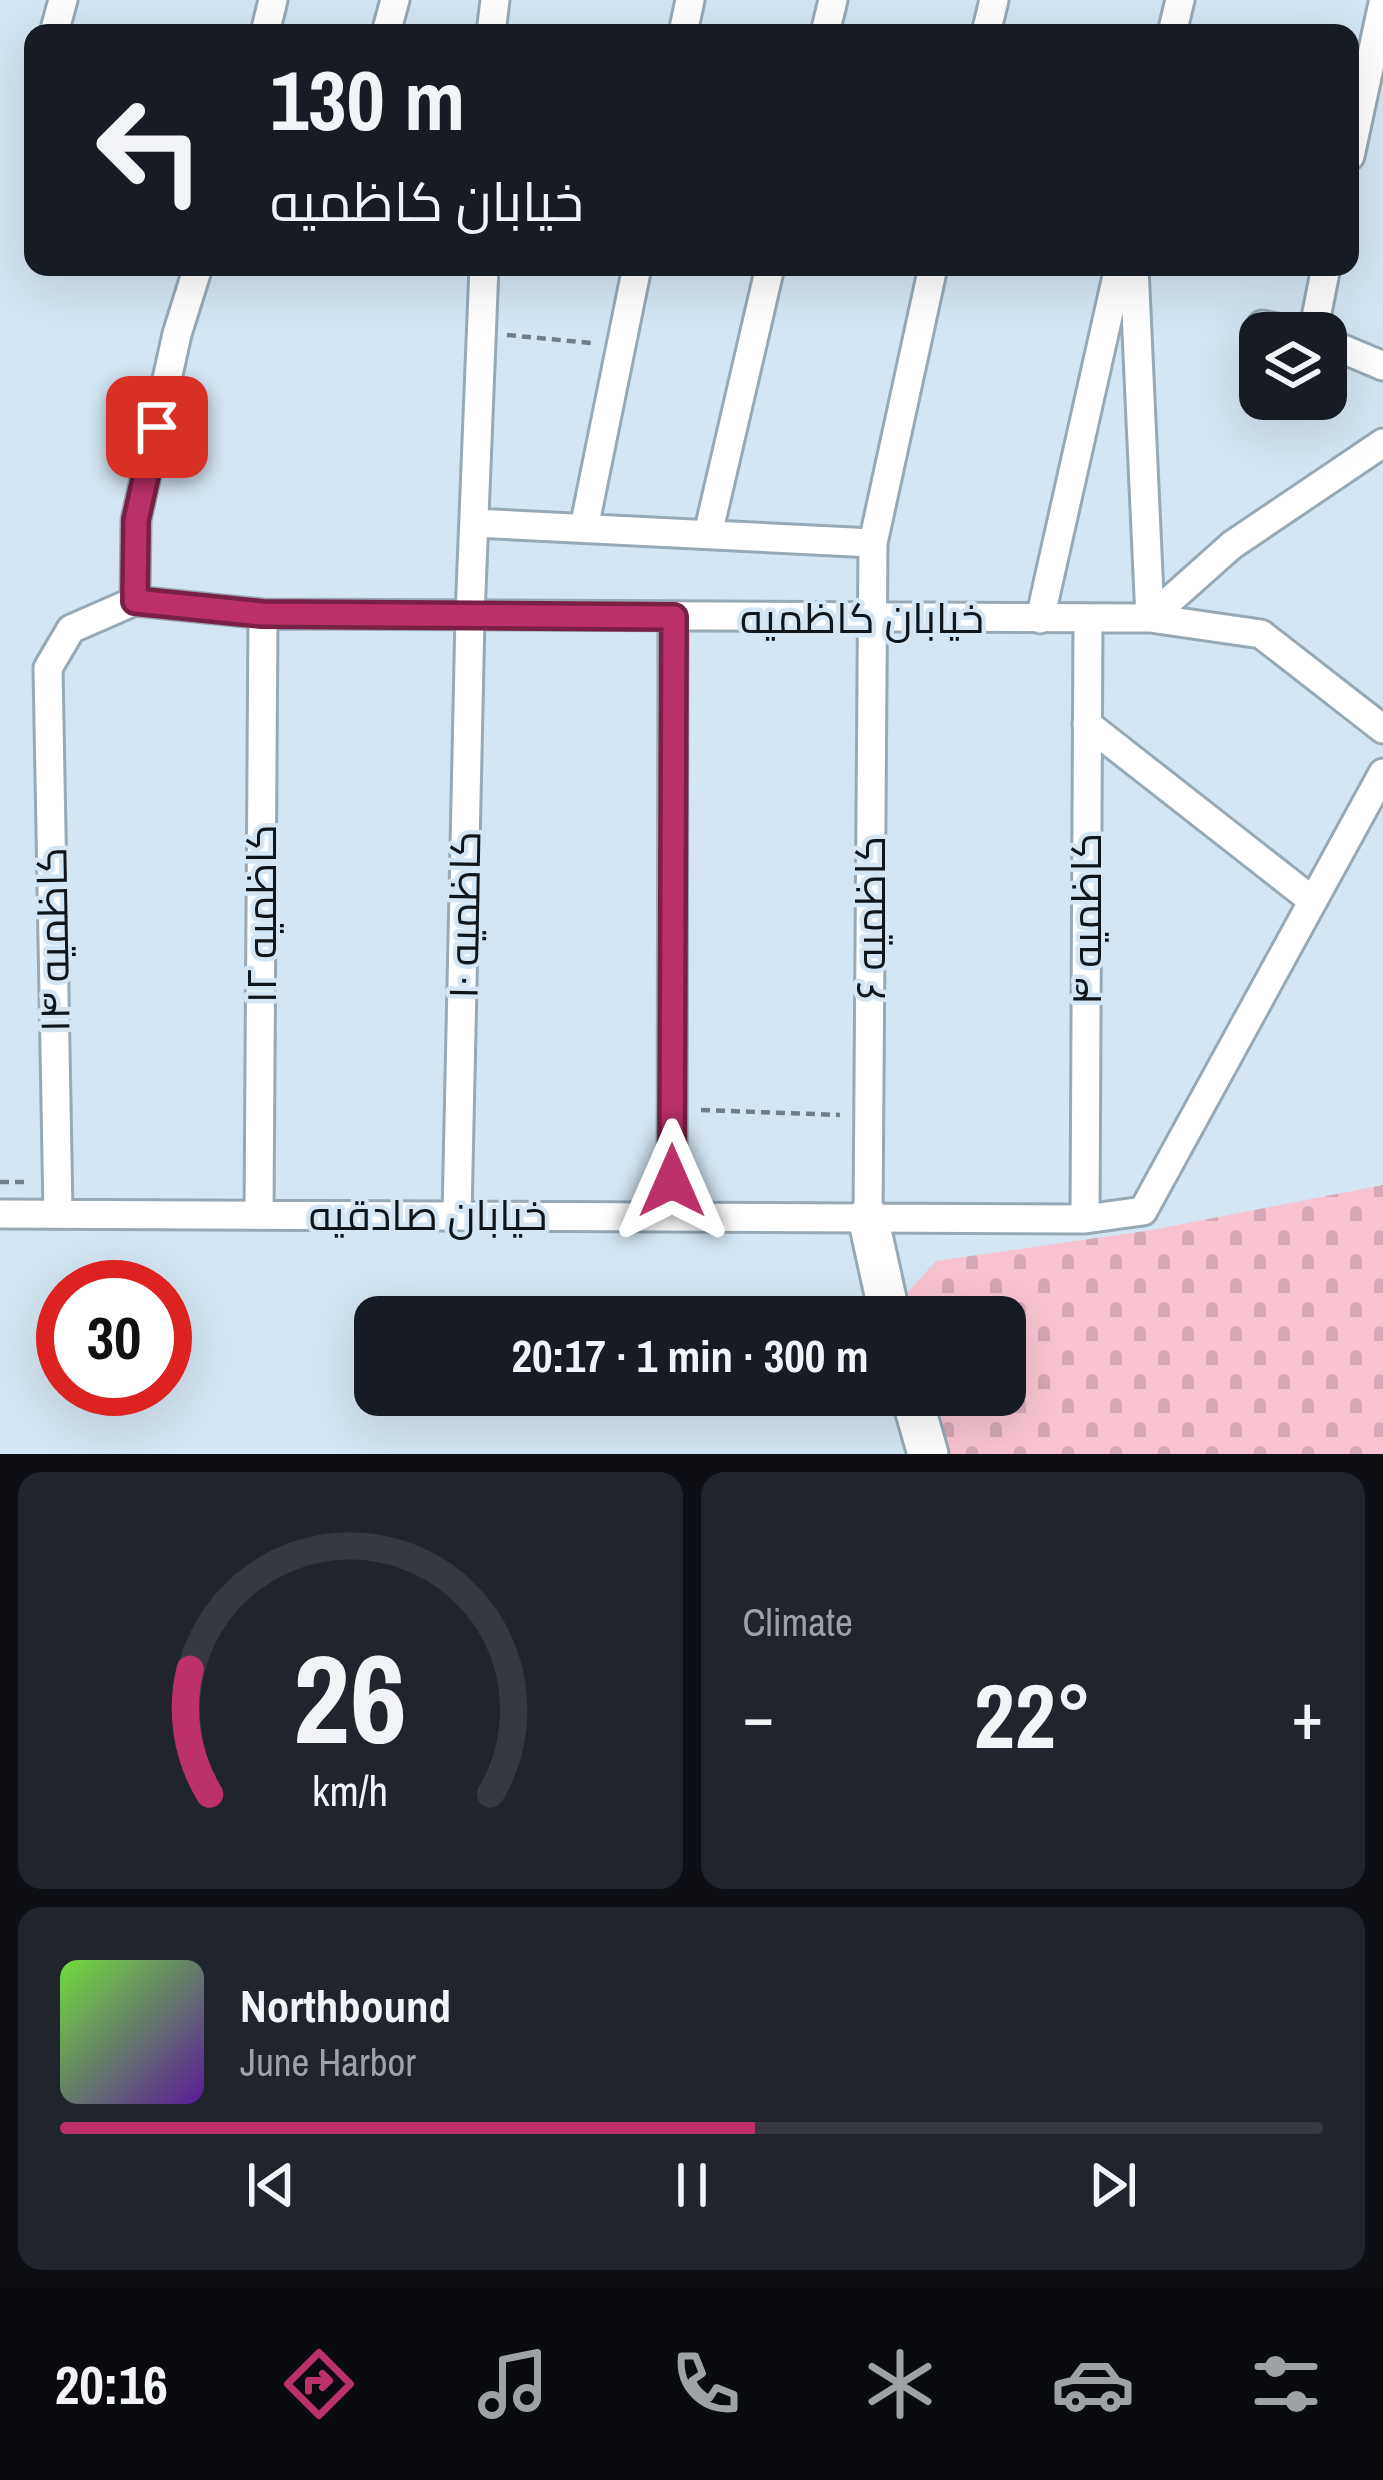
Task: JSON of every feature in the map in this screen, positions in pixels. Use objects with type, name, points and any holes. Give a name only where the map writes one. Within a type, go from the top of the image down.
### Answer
[{"type":"main road","points":[[868,1217],[885,1296]]},
{"type":"main road","points":[[917,1416],[928,1454]]},
{"type":"street","points":[[1359,114],[1383,3]]},
{"type":"street","points":[[135,601],[136,520],[177,334],[195,276]]},
{"type":"street","name":"کاظمیه ۱۰","points":[[458,1215],[470,616],[484,276]]},
{"type":"street","points":[[584,528],[635,276]]},
{"type":"street","points":[[708,534],[768,276]]},
{"type":"street","name":"کاظمیه ۶","points":[[868,1217],[873,543],[931,276]]},
{"type":"street","points":[[1040,619],[1118,276]]},
{"type":"street","points":[[1134,276],[1150,618]]},
{"type":"street","points":[[1317,312],[1324,276]]},
{"type":"street","points":[[1347,351],[1383,366]]},
{"type":"street","points":[[1150,618],[1232,545],[1381,446]]},
{"type":"street","points":[[475,523],[873,543]]},
{"type":"street","name":"خیابان کاظمیه","points":[[48,668],[71,629],[135,601],[262,614],[1150,618],[1261,634],[1383,729]]},
{"type":"street","name":"کاظمیه ۱۲","points":[[259,1214],[262,614]]},
{"type":"street","points":[[672,1216],[674,617]]},
{"type":"street","name":"کاظمیه ۴","points":[[1084,1219],[1088,619]]},
{"type":"street","name":"کاظمیه ۱۴","points":[[48,668],[58,1212]]},
{"type":"street","points":[[1087,724],[1313,901],[1383,773]]},
{"type":"street","name":"خیابان صادقیه","points":[[0,1214],[1084,1219],[1143,1210],[1313,901]]},
{"type":"path","points":[[484,333],[621,346]]},
{"type":"path","points":[[672,1109],[870,1116]]},
{"type":"green space","points":[[1383,1185],[1383,1454],[941,1454],[930,1416],[1026,1416],[1026,1296],[904,1296],[936,1261],[1152,1230]]},
{"type":"route","points":[[157,427],[136,520],[135,601],[262,614],[674,617],[672,1181]]}]
